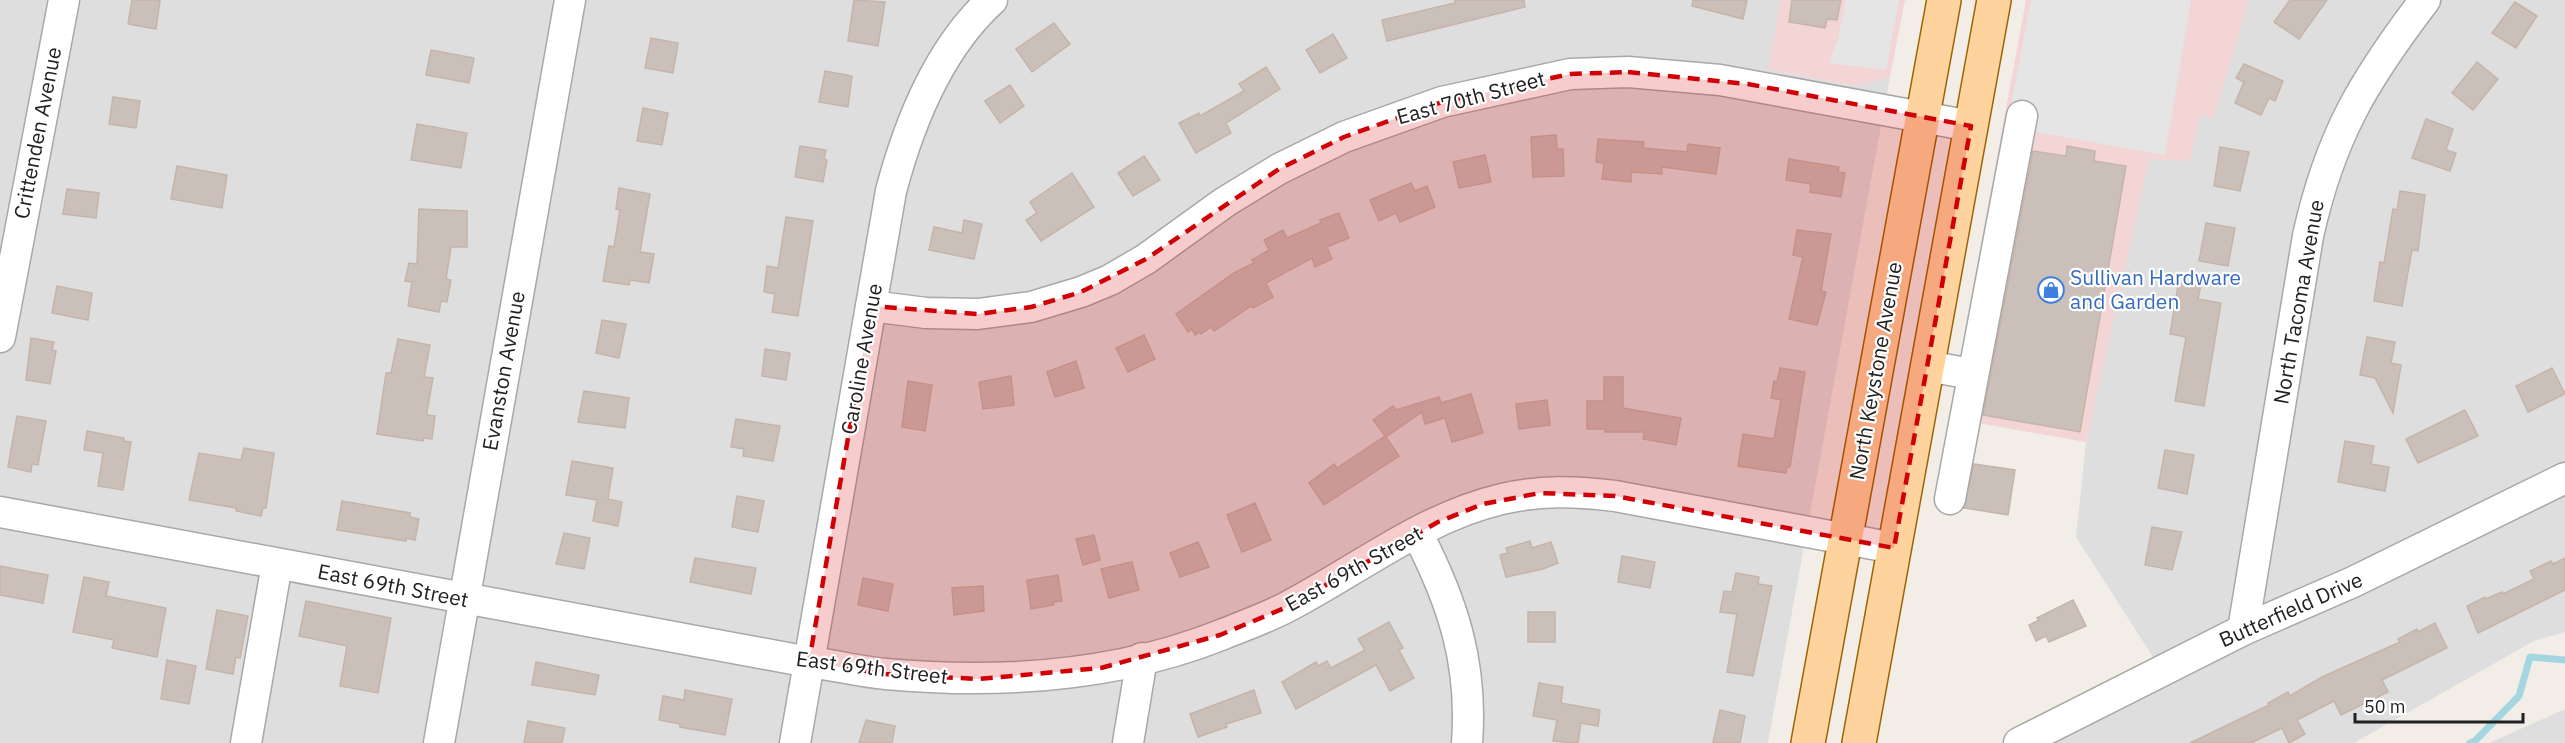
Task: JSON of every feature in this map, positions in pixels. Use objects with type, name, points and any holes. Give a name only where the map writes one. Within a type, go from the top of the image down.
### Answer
[{"type":"main road","name":"North Keystone Avenue","points":[[1808,743],[1944,0]]},
{"type":"main road","points":[[1859,743],[1994,0]]},
{"type":"street","name":"Crittenden Avenue","points":[[0,337],[64,0]]},
{"type":"street","name":"Evanston Avenue","points":[[439,743],[570,0]]},
{"type":"street","name":"Caroline Avenue","points":[[795,743],[891,191],[908,134],[940,67],[966,28],[992,0]]},
{"type":"street","name":"North Tacoma Avenue","points":[[2243,630],[2308,236],[2320,186],[2343,127],[2366,82],[2425,0]]},
{"type":"street","name":"East 70th Street","points":[[871,306],[926,313],[978,314],[1030,307],[1081,292],[1110,280],[1155,254],[1225,202],[1279,169],[1344,137],[1442,102],[1552,77],[1610,71],[1689,76],[1748,84],[1971,126]]},
{"type":"street","points":[[1950,499],[2022,116]]},
{"type":"street","points":[[1928,366],[1972,374]]},
{"type":"street","name":"Butterfield Drive","points":[[2019,743],[2243,630],[2353,582],[2565,478]]},
{"type":"street","name":"East 69th Street","points":[[0,512],[810,662],[885,674],[978,680],[1060,674],[1101,668],[1211,639],[1278,611],[1417,533],[1465,511],[1502,499],[1540,493],[1576,492],[1615,496],[1894,548]]},
{"type":"street","points":[[1417,533],[1445,590],[1462,650],[1467,692],[1467,743]]},
{"type":"street","points":[[246,743],[278,564]]},
{"type":"street","points":[[1128,743],[1142,658]]},
{"type":"highlighted area","points":[[1628,72],[1748,84],[1971,126],[1894,548],[1615,496],[1540,493],[1483,504],[1438,522],[1287,607],[1220,635],[1101,668],[978,679],[885,674],[809,662],[871,306],[978,314],[1031,307],[1081,292],[1146,259],[1279,169],[1344,137],[1442,102],[1570,74]]},
{"type":"shaded area","points":[[0,0],[1781,0],[1768,69],[1856,86],[1890,77],[1768,743],[0,743]]},
{"type":"shaded area","points":[[1781,0],[1905,0],[1890,77],[1856,86],[1768,69]]},
{"type":"shaded area","points":[[1846,0],[1899,0],[1886,70],[1829,63],[1838,39]]},
{"type":"shaded area","points":[[2026,0],[2249,0],[2213,119],[2200,115],[2190,161],[2149,159],[2086,442],[1949,418]]},
{"type":"shaded area","points":[[2031,0],[2191,0],[2165,155],[2007,127]]},
{"type":"shaded area","points":[[2249,0],[2565,0],[2565,632],[2534,641],[2354,743],[2053,743],[2169,682],[2076,537],[2086,442],[2149,158],[2190,161],[2200,115],[2213,119]]},
{"type":"shaded area","points":[[2565,709],[2565,743],[2489,743]]},
{"type":"building","points":[[132,0],[160,0],[156,29],[128,24]]},
{"type":"building","points":[[854,0],[885,2],[878,46],[848,41]]},
{"type":"building","points":[[1455,0],[1524,0],[1525,7],[1387,41],[1382,20],[1455,3]]},
{"type":"building","points":[[1693,0],[1747,0],[1743,19],[1692,6]]},
{"type":"building","points":[[1792,0],[1841,0],[1837,20],[1827,19],[1825,28],[1789,22]]},
{"type":"building","points":[[2290,0],[2327,0],[2299,39],[2274,22]]},
{"type":"building","points":[[2515,2],[2537,16],[2516,48],[2492,33]]},
{"type":"building","points":[[1054,23],[1070,44],[1032,72],[1016,49]]},
{"type":"building","points":[[1333,34],[1347,58],[1320,73],[1306,50]]},
{"type":"building","points":[[651,38],[678,43],[673,73],[645,68]]},
{"type":"building","points":[[431,50],[474,58],[469,83],[426,75]]},
{"type":"building","points":[[2477,62],[2498,79],[2473,110],[2452,93]]},
{"type":"building","points":[[2244,64],[2283,81],[2275,101],[2269,98],[2261,115],[2235,103],[2244,82],[2236,78]]},
{"type":"building","points":[[1266,67],[1280,89],[1226,123],[1231,133],[1196,153],[1179,123],[1199,113],[1200,116],[1244,91],[1239,84]]},
{"type":"building","points":[[825,71],[852,76],[848,107],[819,102]]},
{"type":"building","points":[[1010,85],[1024,106],[1000,123],[985,101]]},
{"type":"building","points":[[113,97],[140,101],[136,128],[109,124]]},
{"type":"building","points":[[643,108],[668,113],[662,145],[637,141]]},
{"type":"building","points":[[2426,119],[2453,129],[2446,150],[2456,153],[2450,171],[2412,158]]},
{"type":"building","points":[[417,124],[467,133],[461,168],[411,160]]},
{"type":"building","points":[[1556,135],[1557,149],[1563,149],[1564,176],[1533,177],[1531,137]]},
{"type":"building","points":[[1598,139],[1644,142],[1643,148],[1687,152],[1688,144],[1720,148],[1716,174],[1662,167],[1662,174],[1631,172],[1631,182],[1602,179],[1604,163],[1596,162]]},
{"type":"building","points":[[800,146],[826,150],[824,159],[827,160],[823,182],[795,177]]},
{"type":"building","name":"Sullivan Hardware and Garden","points":[[2067,146],[2095,151],[2094,161],[2126,166],[2080,432],[1983,415],[2033,151],[2066,156]]},
{"type":"building","points":[[2220,147],[2249,152],[2240,191],[2214,186]]},
{"type":"building","points":[[1485,155],[1491,182],[1459,188],[1453,162]]},
{"type":"building","points":[[1144,156],[1160,180],[1133,196],[1118,173]]},
{"type":"building","points":[[1789,159],[1839,167],[1838,172],[1845,173],[1841,197],[1810,192],[1811,184],[1786,180]]},
{"type":"building","points":[[177,166],[227,175],[222,208],[171,199]]},
{"type":"building","points":[[1072,173],[1094,207],[1041,241],[1026,220],[1037,213],[1030,202]]},
{"type":"building","points":[[1411,183],[1415,191],[1427,186],[1435,207],[1400,222],[1396,213],[1379,221],[1370,200]]},
{"type":"building","points":[[619,188],[650,194],[640,252],[654,254],[649,283],[630,280],[629,285],[603,281],[609,246],[614,247],[620,210],[616,209]]},
{"type":"building","points":[[67,189],[99,193],[96,218],[63,214]]},
{"type":"building","points":[[2400,191],[2425,195],[2418,251],[2412,250],[2402,306],[2374,301],[2380,262],[2384,263],[2393,209],[2397,210]]},
{"type":"building","points":[[419,209],[467,211],[467,247],[451,247],[446,279],[451,280],[447,302],[441,301],[439,312],[408,306],[412,282],[405,281],[409,263],[417,264]]},
{"type":"building","points":[[1339,213],[1349,238],[1327,247],[1332,259],[1315,267],[1312,258],[1266,283],[1273,297],[1253,308],[1251,306],[1214,331],[1211,327],[1201,334],[1199,332],[1195,335],[1192,329],[1188,332],[1176,314],[1234,273],[1254,263],[1252,260],[1269,250],[1264,240],[1283,230],[1287,238],[1321,223],[1320,220]]},
{"type":"building","points":[[786,217],[813,221],[798,316],[772,312],[775,294],[764,292],[767,266],[778,268]]},
{"type":"building","points":[[964,220],[982,224],[974,259],[929,250],[934,227],[962,233]]},
{"type":"building","points":[[2206,223],[2235,228],[2228,266],[2199,261]]},
{"type":"building","points":[[1797,230],[1831,234],[1821,291],[1826,292],[1817,325],[1789,319],[1803,257],[1793,255]]},
{"type":"building","points":[[2179,280],[2201,284],[2198,299],[2221,303],[2204,406],[2175,401],[2186,337],[2170,334]]},
{"type":"building","points":[[57,286],[92,293],[88,320],[52,313]]},
{"type":"building","points":[[602,320],[626,324],[619,358],[596,353]]},
{"type":"building","points":[[1144,335],[1155,359],[1128,372],[1116,348]]},
{"type":"building","points":[[2367,337],[2395,342],[2391,363],[2401,365],[2393,413],[2375,378],[2360,375]]},
{"type":"building","points":[[31,338],[54,342],[52,350],[56,351],[50,384],[26,380]]},
{"type":"building","points":[[398,339],[430,345],[424,377],[433,378],[427,412],[427,415],[435,416],[432,439],[423,438],[423,441],[377,434],[386,373],[391,373]]},
{"type":"building","points":[[765,349],[790,353],[786,380],[762,376]]},
{"type":"building","points":[[1076,361],[1084,388],[1055,397],[1047,372]]},
{"type":"building","points":[[1780,368],[1805,372],[1790,467],[1787,467],[1786,473],[1738,466],[1743,434],[1774,439],[1781,400],[1771,398],[1774,381],[1777,382]]},
{"type":"building","points":[[2552,368],[2565,394],[2528,412],[2516,386]]},
{"type":"building","points":[[1011,376],[1014,405],[983,409],[979,382]]},
{"type":"building","points":[[1604,377],[1623,377],[1623,408],[1681,418],[1676,445],[1643,439],[1644,432],[1605,432],[1605,429],[1587,429],[1587,401],[1604,401]]},
{"type":"building","points":[[908,381],[932,385],[925,431],[902,427]]},
{"type":"building","points":[[584,391],[629,398],[625,428],[578,422]]},
{"type":"building","points":[[1471,394],[1483,433],[1452,442],[1445,418],[1425,424],[1422,412],[1386,437],[1399,456],[1324,505],[1309,483],[1334,464],[1337,468],[1385,436],[1373,420],[1393,406],[1396,410],[1439,397],[1441,403]]},
{"type":"building","points":[[1547,400],[1550,425],[1519,429],[1516,404]]},
{"type":"building","points":[[2465,410],[2478,436],[2418,463],[2406,439]]},
{"type":"building","points":[[17,416],[46,421],[38,465],[32,464],[31,472],[8,467]]},
{"type":"building","points":[[736,419],[780,426],[773,461],[743,456],[744,449],[731,447]]},
{"type":"building","points":[[87,431],[124,438],[124,441],[131,442],[123,490],[98,486],[103,453],[84,450]]},
{"type":"building","points":[[2345,441],[2374,446],[2371,464],[2389,467],[2385,491],[2338,482]]},
{"type":"building","points":[[244,448],[274,453],[266,508],[263,508],[261,516],[236,511],[236,508],[189,500],[199,453],[241,460]]},
{"type":"building","points":[[2165,450],[2194,455],[2187,494],[2158,488]]},
{"type":"building","points":[[572,461],[613,468],[608,499],[622,502],[618,526],[593,521],[597,500],[566,495]]},
{"type":"building","points":[[1974,464],[2015,470],[2008,515],[1964,508]]},
{"type":"building","points":[[737,496],[764,501],[758,532],[732,527]]},
{"type":"building","points":[[342,501],[410,513],[410,517],[419,519],[415,540],[406,538],[406,541],[337,530]]},
{"type":"building","points":[[1255,503],[1271,540],[1242,552],[1227,515]]},
{"type":"building","points":[[2152,527],[2182,532],[2172,570],[2145,565]]},
{"type":"building","points":[[564,533],[590,538],[584,569],[556,564]]},
{"type":"building","points":[[1094,535],[1100,560],[1083,565],[1076,539]]},
{"type":"building","points":[[1530,541],[1532,548],[1551,542],[1558,563],[1543,569],[1506,577],[1500,555],[1508,553],[1506,548]]},
{"type":"building","points":[[1198,542],[1209,567],[1180,577],[1170,553]]},
{"type":"building","points":[[1622,556],[1655,562],[1650,588],[1618,582]]},
{"type":"building","points":[[695,558],[756,568],[751,594],[690,582]]},
{"type":"building","points":[[2565,558],[2565,590],[2478,633],[2467,606],[2485,597],[2486,599],[2502,592],[2503,594],[2534,579],[2530,571],[2551,561],[2553,564]]},
{"type":"building","points":[[1132,562],[1139,590],[1109,598],[1101,569]]},
{"type":"building","points":[[0,566],[48,575],[43,603],[0,595]]},
{"type":"building","points":[[1736,573],[1759,577],[1758,584],[1772,586],[1753,676],[1727,672],[1737,614],[1720,612],[1724,591],[1732,592]]},
{"type":"building","points":[[1058,575],[1062,601],[1053,602],[1054,605],[1031,609],[1027,580]]},
{"type":"building","points":[[84,577],[109,582],[106,596],[166,608],[157,657],[112,648],[114,640],[73,632]]},
{"type":"building","points":[[863,578],[893,584],[888,611],[858,605]]},
{"type":"building","points":[[983,586],[984,611],[954,615],[952,588]]},
{"type":"building","points":[[2073,600],[2086,626],[2049,642],[2046,636],[2036,641],[2029,625],[2039,620],[2037,618]]},
{"type":"building","points":[[306,601],[391,618],[378,693],[340,686],[347,646],[299,636]]},
{"type":"building","points":[[217,610],[248,616],[240,658],[236,657],[233,674],[206,669]]},
{"type":"building","points":[[1528,612],[1555,612],[1555,642],[1528,642]]},
{"type":"building","points":[[1389,622],[1403,648],[1399,650],[1414,678],[1390,691],[1376,665],[1296,709],[1282,682],[1316,662],[1318,666],[1327,661],[1331,668],[1365,650],[1358,639]]},
{"type":"building","points":[[2435,623],[2447,648],[2382,680],[2388,692],[2341,715],[2334,701],[2297,720],[2305,734],[2289,743],[2282,728],[2251,743],[2190,743],[2269,705],[2268,703],[2288,692],[2290,696],[2322,677],[2400,642],[2398,639],[2417,629],[2418,632]]},
{"type":"building","points":[[167,660],[196,666],[189,704],[161,699]]},
{"type":"building","points":[[536,662],[599,675],[595,695],[532,685]]},
{"type":"building","points":[[1539,683],[1563,687],[1561,703],[1600,710],[1598,726],[1581,723],[1578,743],[1553,741],[1557,720],[1533,716]]},
{"type":"building","points":[[685,690],[732,699],[725,735],[680,727],[680,724],[659,720],[663,696],[684,700]]},
{"type":"building","points":[[1254,690],[1261,713],[1226,724],[1227,727],[1198,737],[1190,714]]},
{"type":"building","points":[[1720,710],[1745,716],[1740,743],[1713,743]]},
{"type":"building","points":[[866,720],[895,726],[892,743],[859,743]]},
{"type":"building","points":[[528,721],[565,728],[562,743],[524,743]]},
{"type":"waterway","points":[[2470,743],[2475,741],[2519,696],[2530,657],[2565,660]]},
{"type":"place","name":"Sullivan Hardware and Garden","points":[[2051,290]]}]
